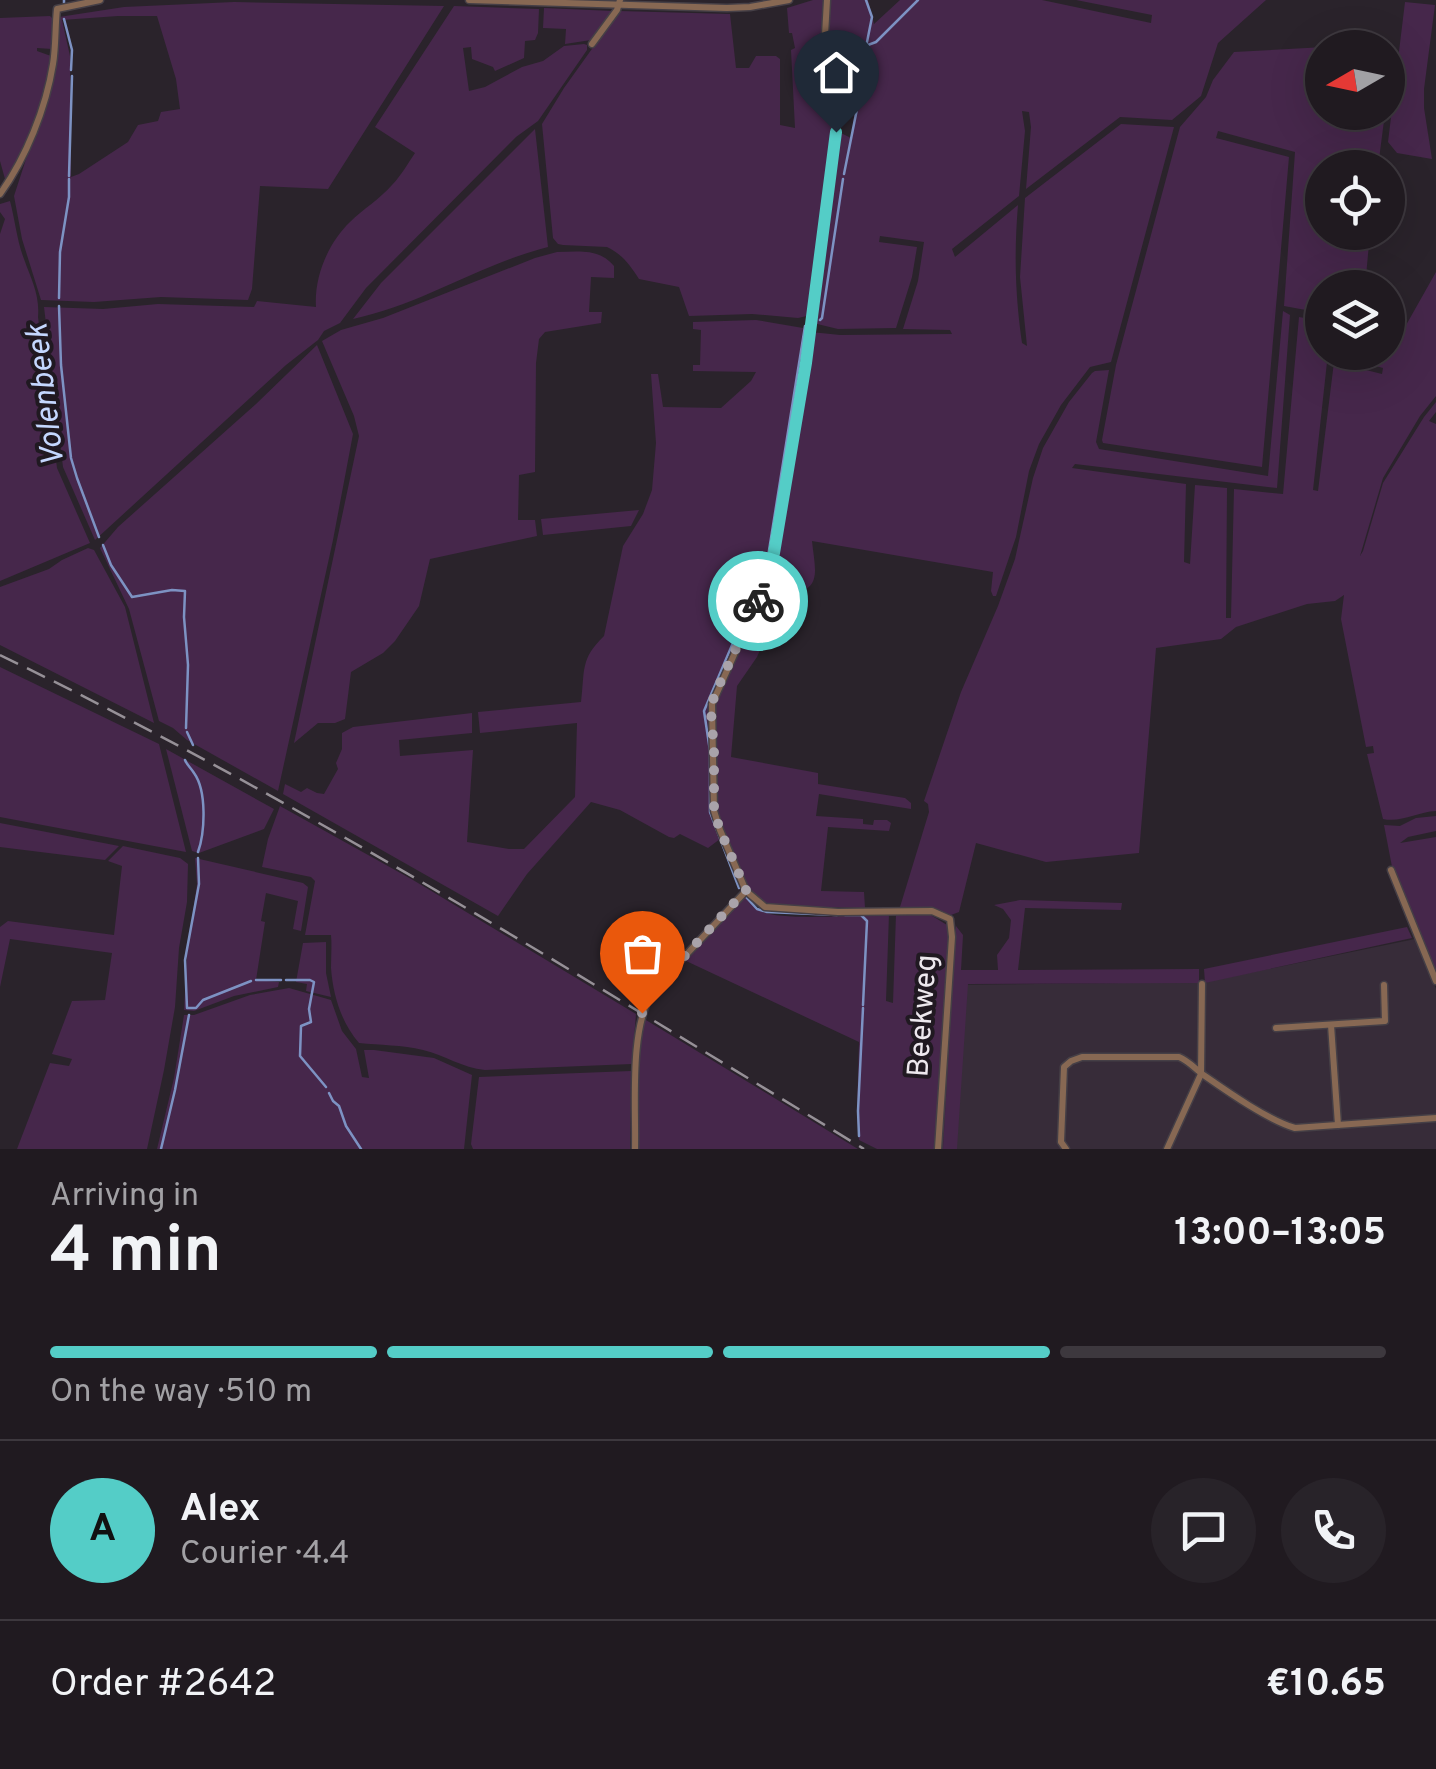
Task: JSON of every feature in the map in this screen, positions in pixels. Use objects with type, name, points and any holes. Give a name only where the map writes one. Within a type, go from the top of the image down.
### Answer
[{"type":"street","points":[[0,194],[23,158],[43,101],[54,60],[56,9],[100,0]]},
{"type":"street","points":[[469,0],[750,7],[789,0]]},
{"type":"street","points":[[635,1149],[639,1026],[646,1001],[746,890],[714,811],[711,712],[714,696],[771,564],[806,363],[836,132],[824,52],[827,0]]},
{"type":"street","points":[[592,44],[620,2]]},
{"type":"street","points":[[1391,870],[1436,981]]},
{"type":"street","name":"Beekweg","points":[[746,890],[757,902],[774,909],[932,911],[950,918],[938,1149]]},
{"type":"street","points":[[1167,1149],[1201,1074],[1202,984]]},
{"type":"street","points":[[1276,1028],[1385,1021],[1384,985]]},
{"type":"street","points":[[1331,1025],[1338,1125]]},
{"type":"street","points":[[1066,1149],[1061,1142],[1064,1067],[1082,1057],[1168,1056],[1187,1060],[1201,1074],[1295,1128],[1436,1118]]},
{"type":"shaded area","points":[[824,0],[823,58],[833,135],[807,316],[689,316],[679,287],[639,279],[626,261],[607,247],[558,244],[553,238],[542,124],[619,11],[730,14],[736,68],[749,68],[756,56],[780,59],[780,125],[795,128],[791,50],[795,48],[787,8]]},
{"type":"shaded area","points":[[829,0],[868,0],[874,24],[900,0],[1042,0],[1151,23],[1152,15],[1076,0],[1266,0],[1218,43],[1201,96],[1172,120],[1120,117],[1026,189],[1031,127],[1029,112],[1022,111],[1025,131],[1019,196],[952,249],[955,257],[1018,205],[1017,290],[1022,343],[1027,346],[1020,277],[1025,198],[1121,124],[1174,127],[1111,362],[1090,367],[1061,405],[1039,444],[1029,471],[1016,537],[996,596],[991,591],[993,572],[812,541],[815,571],[811,584],[797,592],[784,593],[757,657],[737,686],[731,757],[818,773],[818,784],[905,798],[911,803],[911,809],[819,794],[816,816],[863,819],[863,824],[873,825],[874,820],[891,823],[889,831],[828,827],[821,891],[864,892],[865,908],[769,906],[751,893],[716,810],[713,712],[772,570],[811,332],[952,334],[950,330],[903,329],[918,281],[924,242],[880,236],[879,242],[917,247],[896,328],[838,329],[813,323],[839,132],[851,138],[865,43],[841,40],[839,49],[827,48]]},
{"type":"shaded area","points":[[234,2],[444,6],[328,189],[260,186],[248,300],[41,300],[22,239],[14,196],[56,67],[59,17],[124,7]],"holes":[[[157,16],[176,79],[180,109],[161,112],[158,121],[138,125],[128,142],[71,177],[70,56],[62,20]]]},
{"type":"shaded area","points":[[1405,2],[1435,5],[1424,89],[1432,159],[1405,154],[1405,150],[1395,150],[1388,142],[1389,130],[1405,130],[1405,30],[1402,30]]},
{"type":"shaded area","points":[[454,6],[539,9],[538,33],[535,40],[525,41],[524,58],[495,71],[472,59],[471,47],[463,48],[469,91],[543,61],[564,46],[584,44],[587,50],[538,121],[516,137],[366,288],[340,323],[324,331],[95,540],[63,467],[44,307],[254,307],[257,301],[316,307],[320,272],[335,240],[395,181],[415,153],[375,127]]},
{"type":"shaded area","points":[[544,8],[613,11],[591,40],[565,44],[566,29],[543,28]]},
{"type":"shaded area","points":[[50,16],[52,49],[37,48],[51,56],[46,86],[28,138],[5,179],[0,161],[0,18]]},
{"type":"shaded area","points":[[1305,48],[1305,130],[1383,130],[1380,150],[1305,150],[1305,250],[1368,250],[1367,270],[1305,270],[1305,310],[1284,306],[1295,152],[1218,131],[1216,138],[1289,157],[1262,467],[1102,440],[1116,365],[1180,127],[1206,97],[1213,80],[1234,52]]},
{"type":"shaded area","points":[[535,129],[548,247],[499,263],[403,304],[353,319],[381,283]]},
{"type":"shaded area","points":[[10,201],[38,301],[57,468],[90,543],[0,581],[0,234],[5,219],[0,204]]},
{"type":"shaded area","points":[[557,252],[602,256],[614,266],[614,278],[591,277],[589,312],[602,312],[601,323],[545,332],[539,339],[535,472],[519,475],[518,520],[535,520],[537,536],[430,559],[419,606],[395,641],[351,672],[345,719],[318,723],[294,743],[359,436],[322,341],[341,330]]},
{"type":"shaded area","points":[[1436,272],[1436,396],[1383,478],[1360,556],[1383,483],[1436,402],[1436,412],[1429,421],[1436,424],[1436,811],[1383,819],[1367,754],[1374,753],[1373,746],[1366,747],[1341,619],[1344,595],[1335,601],[1307,604],[1236,627],[1221,639],[1156,648],[1139,853],[1046,862],[976,843],[959,912],[951,915],[932,907],[900,907],[929,812],[924,801],[961,692],[1015,559],[1043,448],[1069,402],[1092,373],[1109,370],[1096,442],[1099,449],[1268,476],[1283,311],[1290,315],[1277,488],[1075,464],[1072,468],[1186,484],[1184,562],[1190,564],[1195,485],[1227,488],[1226,618],[1231,618],[1234,489],[1283,494],[1299,317],[1305,318],[1305,370],[1326,370],[1313,490],[1318,491],[1333,370],[1382,374],[1383,370],[1405,370],[1405,327]]},
{"type":"shaded area","points":[[756,320],[803,328],[771,552],[759,591],[712,695],[709,712],[714,820],[720,839],[708,848],[680,834],[669,837],[620,810],[591,802],[527,874],[498,916],[283,794],[285,784],[301,792],[307,788],[324,794],[338,769],[342,733],[353,727],[472,713],[472,733],[399,740],[400,756],[473,750],[467,842],[524,849],[575,797],[577,723],[480,733],[478,712],[581,702],[585,666],[604,636],[623,546],[643,514],[652,490],[656,443],[651,374],[658,374],[663,407],[721,408],[756,372],[693,371],[693,365],[700,365],[701,330],[693,329],[693,322]]},
{"type":"shaded area","points":[[317,345],[353,434],[278,791],[159,721],[129,609],[100,548],[118,527]]},
{"type":"shaded area","points":[[639,510],[631,526],[543,535],[541,519]]},
{"type":"shaded area","points":[[88,548],[94,550],[125,607],[154,723],[0,645],[0,587],[49,569]]},
{"type":"shaded area","points":[[0,667],[159,744],[186,852],[0,817]]},
{"type":"shaded area","points":[[166,749],[274,809],[264,829],[199,853],[192,851]]},
{"type":"shaded area","points":[[280,806],[413,880],[636,1014],[632,1064],[485,1070],[423,1050],[359,1043],[336,998],[331,935],[305,935],[315,881],[262,867]]},
{"type":"shaded area","points":[[1436,816],[1436,831],[1408,837],[1400,843],[1436,837],[1436,977],[1393,872],[1384,825],[1400,826],[1416,818]]},
{"type":"shaded area","points":[[0,823],[119,846],[105,860],[0,847]]},
{"type":"shaded area","points":[[123,846],[180,858],[188,864],[175,1007],[147,1149],[17,1149],[50,1063],[69,1066],[72,1059],[52,1054],[72,1001],[105,1000],[112,953],[10,939],[0,987],[0,927],[8,921],[114,935],[122,866],[108,861]]},
{"type":"shaded area","points":[[195,858],[308,887],[301,931],[293,929],[298,901],[266,893],[256,980],[279,982],[278,987],[234,996],[194,1011],[184,1010],[197,884]]},
{"type":"shaded area","points":[[745,897],[760,911],[773,915],[889,914],[886,1001],[893,1003],[896,914],[929,914],[947,925],[936,1149],[877,1149],[859,1140],[859,1042],[684,960]]},
{"type":"shaded area","points":[[1020,900],[1122,903],[1121,910],[1025,908],[1018,970],[1199,969],[1199,983],[968,984],[957,1149],[943,1149],[956,926],[963,935],[961,970],[998,970],[997,955],[1009,938],[1011,920],[994,905]]},
{"type":"shaded area","points":[[1407,927],[1412,938],[1205,983],[1204,969]]},
{"type":"shaded area","points":[[1415,939],[1436,989],[1436,1149],[940,1149],[950,985],[1205,982]]},
{"type":"shaded area","points":[[326,942],[331,997],[306,991],[307,984],[296,982],[303,943]]},
{"type":"shaded area","points":[[289,988],[331,1000],[342,1031],[356,1049],[362,1077],[369,1078],[364,1050],[434,1058],[472,1075],[464,1149],[157,1149],[184,1015]]},
{"type":"shaded area","points":[[641,1017],[858,1149],[637,1149]]},
{"type":"shaded area","points":[[631,1071],[630,1149],[473,1149],[479,1077]]},
{"type":"waterway","points":[[866,0],[872,17],[867,42]]},
{"type":"waterway","points":[[868,45],[876,42],[918,0]]},
{"type":"waterway","name":"Volenbeek","points":[[64,19],[72,50],[71,70]]},
{"type":"waterway","points":[[844,174],[867,44]]},
{"type":"waterway","name":"Volenbeek","points":[[69,176],[72,76]]},
{"type":"waterway","name":"Volenbeek","points":[[59,298],[69,179]]},
{"type":"waterway","points":[[820,320],[843,179]]},
{"type":"waterway","name":"Volenbeek","points":[[59,306],[71,458],[99,537]]},
{"type":"waterway","points":[[739,888],[710,812],[710,751],[704,711],[767,563],[805,326]]},
{"type":"waterway","name":"Volenbeek","points":[[103,545],[132,597],[185,591],[186,728]]},
{"type":"waterway","name":"Volenbeek","points":[[187,732],[193,745]]},
{"type":"waterway","name":"Volenbeek","points":[[185,760],[198,781],[203,801],[198,852]]},
{"type":"waterway","name":"Volenbeek","points":[[198,858],[199,884],[185,960],[187,1008],[196,1008],[203,1000],[251,981]]},
{"type":"waterway","points":[[746,897],[757,909],[767,912],[837,915]]},
{"type":"waterway","points":[[845,915],[861,915],[867,921],[863,1005]]},
{"type":"waterway","name":"Volenbeek","points":[[256,980],[281,980]]},
{"type":"waterway","name":"Volenbeek","points":[[286,980],[314,982],[311,1022],[301,1026],[300,1056],[326,1087]]},
{"type":"waterway","points":[[859,1136],[863,1008]]},
{"type":"waterway","points":[[161,1149],[189,1015]]},
{"type":"waterway","name":"Volenbeek","points":[[329,1093],[361,1149]]},
{"type":"railway","points":[[0,655],[330,829],[864,1149]]},
{"type":"way so far","points":[[642,1013],[653,990],[746,890],[714,811],[711,712],[714,696],[758,601]]},
{"type":"route","points":[[758,601],[774,553],[806,363],[836,132]]}]
